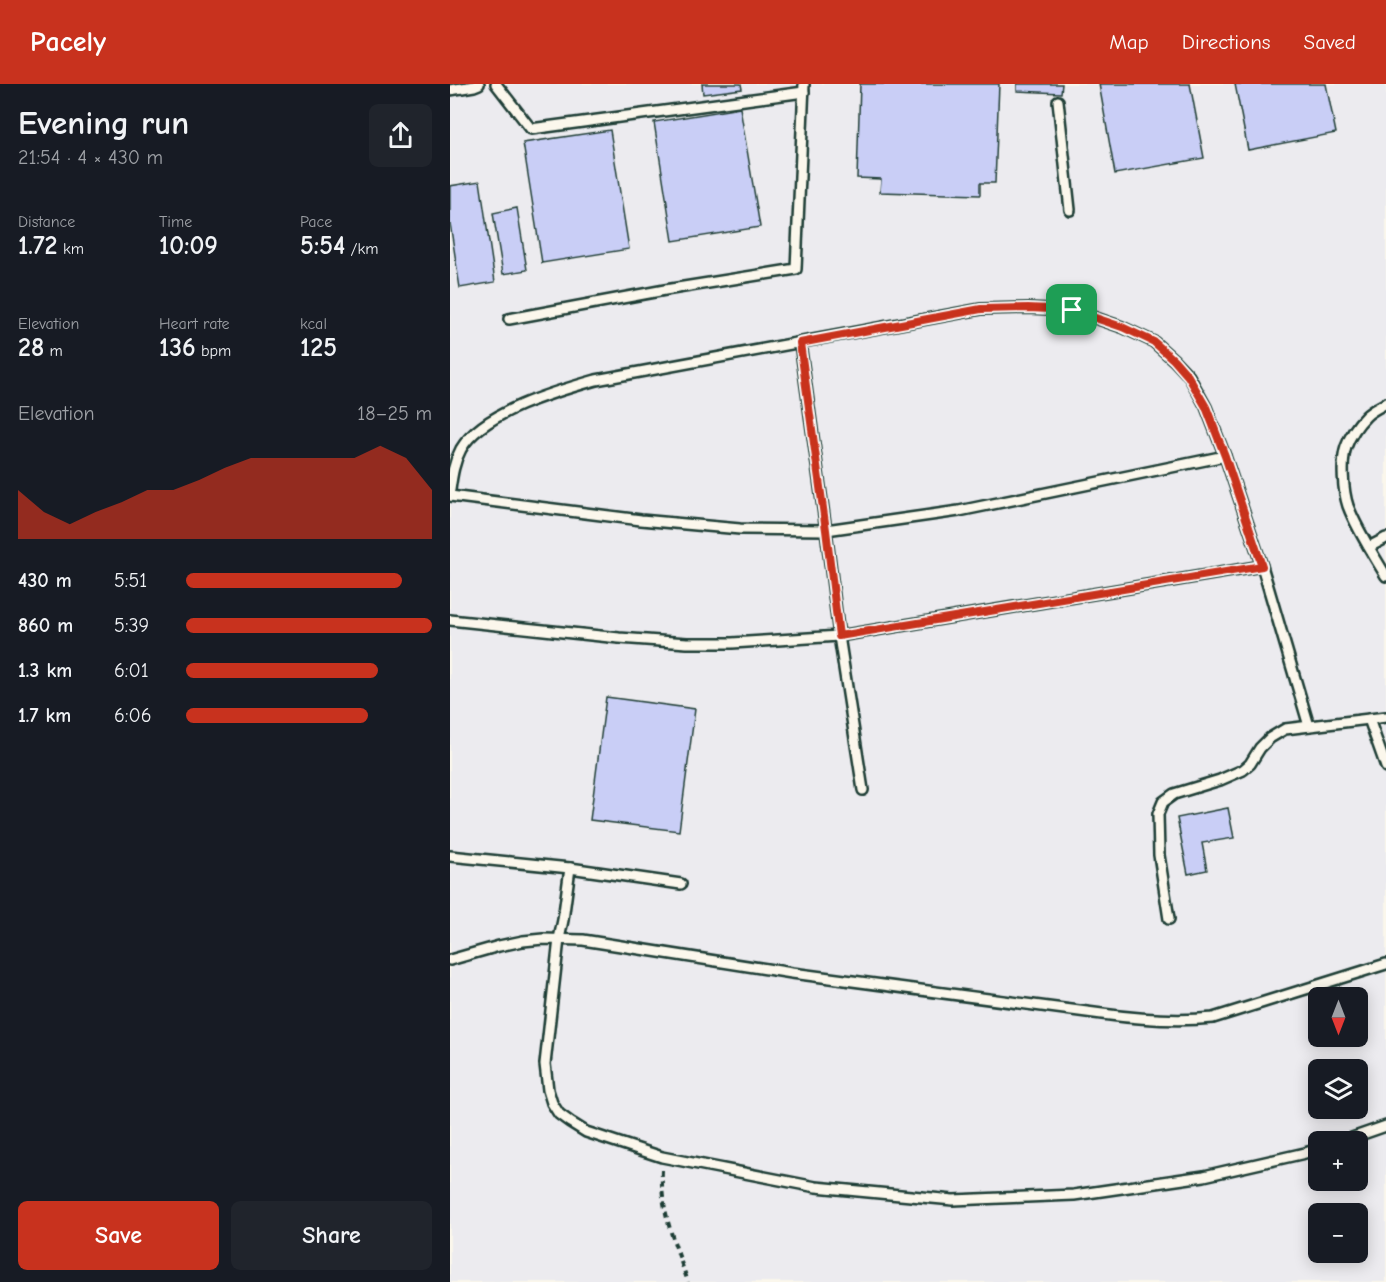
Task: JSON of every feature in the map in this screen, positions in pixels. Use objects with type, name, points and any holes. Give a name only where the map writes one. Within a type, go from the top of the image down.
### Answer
[{"type":"lane","points":[[450,90],[479,84]]},
{"type":"lane","points":[[496,84],[531,129],[804,88],[796,269],[509,319]]},
{"type":"lane","points":[[1058,101],[1070,210]]},
{"type":"lane","points":[[450,490],[454,463],[475,431],[496,417],[550,393],[596,380],[981,309],[1072,310],[1122,327],[1154,342],[1188,376],[1206,407],[1262,566],[1309,726]]},
{"type":"lane","points":[[800,343],[839,636],[863,790]]},
{"type":"lane","points":[[1386,403],[1367,414],[1346,447],[1343,461],[1348,506],[1386,576]]},
{"type":"lane","points":[[450,496],[641,520],[740,529],[826,530],[959,511],[1225,456]]},
{"type":"lane","points":[[1369,547],[1386,538]]},
{"type":"lane","points":[[450,620],[687,644],[839,636],[1262,566]]},
{"type":"lane","points":[[1169,920],[1159,855],[1158,814],[1163,802],[1174,794],[1220,780],[1243,770],[1266,742],[1285,729],[1386,717]]},
{"type":"lane","points":[[1369,719],[1386,767]]},
{"type":"lane","points":[[450,856],[570,868],[681,884]]},
{"type":"lane","points":[[570,868],[559,939],[545,1064],[552,1103],[559,1114],[586,1132],[663,1157],[816,1187],[953,1200],[1074,1195],[1204,1176],[1308,1152]]},
{"type":"lane","points":[[450,960],[515,943],[543,939],[583,940],[803,974],[1141,1019],[1192,1020],[1213,1018],[1386,964]]},
{"type":"lane","points":[[1368,1132],[1386,1126]]},
{"type":"path","points":[[663,1157],[661,1184],[665,1213],[688,1282]]},
{"type":"shaded area","points":[[450,84],[1386,84],[1386,1282],[450,1282]]},
{"type":"building","points":[[702,84],[741,84],[742,89],[703,94]]},
{"type":"building","points":[[860,84],[999,84],[995,183],[980,183],[980,195],[880,192],[881,179],[857,178]]},
{"type":"building","points":[[1017,84],[1062,84],[1061,93],[1017,91]]},
{"type":"building","points":[[1099,84],[1190,84],[1204,158],[1115,174]]},
{"type":"building","points":[[1235,84],[1326,84],[1336,133],[1248,150]]},
{"type":"building","points":[[740,108],[760,227],[673,241],[654,122]]},
{"type":"building","points":[[610,130],[629,249],[542,263],[523,143]]},
{"type":"building","points":[[480,181],[495,282],[460,288],[450,223],[450,186]]},
{"type":"building","points":[[517,208],[527,270],[503,274],[493,213]]},
{"type":"building","points":[[606,697],[695,709],[679,831],[590,820]]},
{"type":"building","points":[[1228,808],[1234,838],[1202,843],[1207,870],[1188,874],[1177,818]]},
{"type":"route","points":[[981,309],[1072,310],[1122,327],[1154,342],[1188,376],[1206,407],[1262,566],[839,636],[800,343],[981,309]]}]
